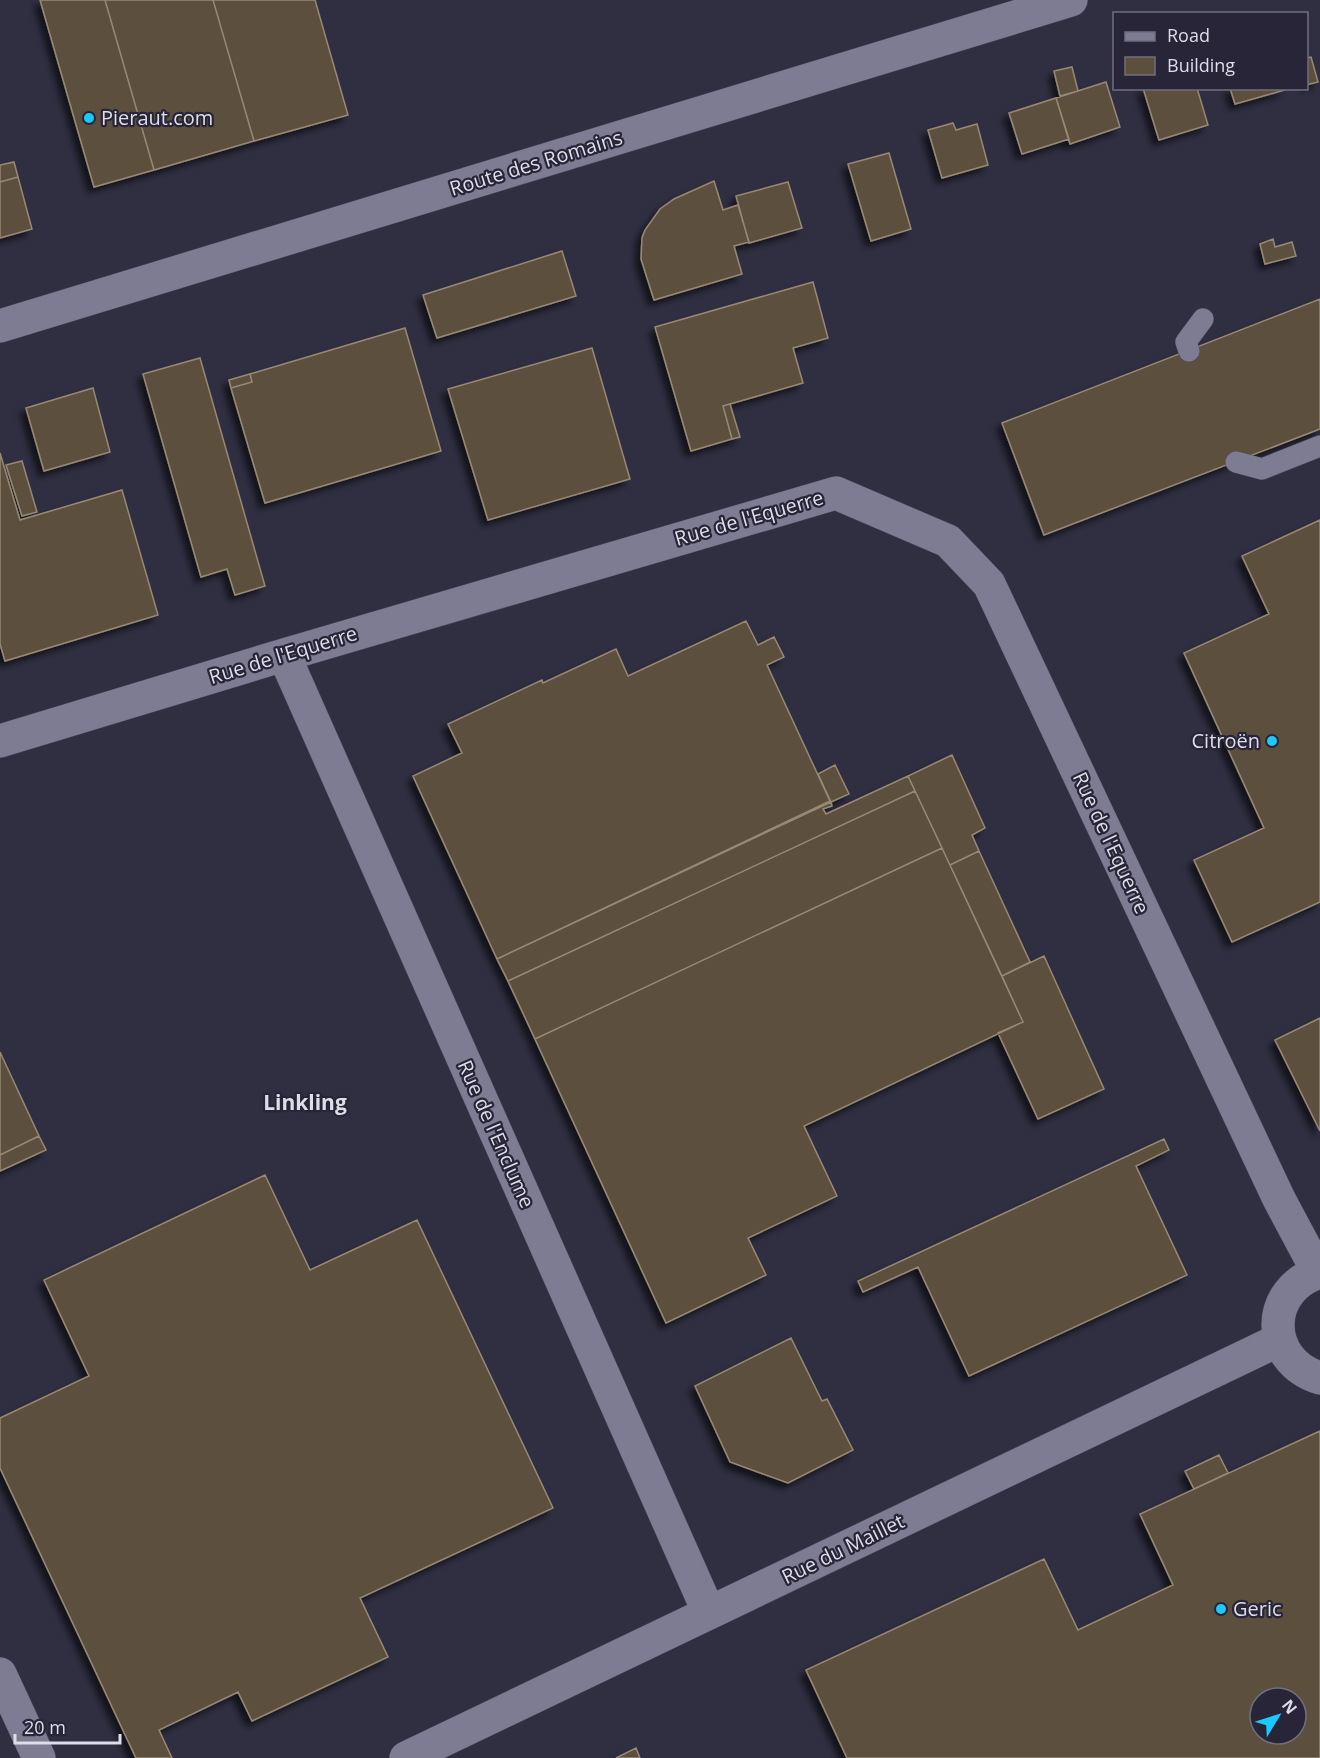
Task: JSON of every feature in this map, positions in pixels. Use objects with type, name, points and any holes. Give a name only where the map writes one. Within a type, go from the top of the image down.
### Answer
[{"type":"street","name":"Route des Romains","points":[[0,326],[1071,0]]},
{"type":"street","name":"Rue de l'Equerre","points":[[0,741],[836,493],[948,542],[988,584],[1279,1199],[1319,1272]]},
{"type":"street","name":"Rue de l'Enclume","points":[[284,655],[709,1613]]},
{"type":"street","points":[[1319,1272],[1302,1279],[1290,1291],[1281,1306],[1278,1323],[1280,1340],[1296,1366],[1320,1378]]},
{"type":"street","name":"Rue du Maillet","points":[[406,1758],[1280,1340]]},
{"type":"street","points":[[0,1674],[39,1758]]},
{"type":"lane","points":[[1189,351],[1186,342],[1203,319]]},
{"type":"lane","points":[[1236,462],[1262,469],[1320,446]]},
{"type":"building","points":[[40,0],[105,0],[154,170],[94,187]]},
{"type":"building","points":[[105,0],[213,0],[254,141],[154,170]]},
{"type":"building","points":[[213,0],[315,0],[348,115],[254,141]]},
{"type":"building","points":[[1311,57],[1318,82],[1308,84],[1308,58]]},
{"type":"building","points":[[1072,67],[1078,91],[1060,96],[1054,71]]},
{"type":"building","points":[[1106,82],[1120,127],[1070,144],[1056,98]]},
{"type":"building","points":[[1144,90],[1198,90],[1208,125],[1159,140]]},
{"type":"building","points":[[1231,90],[1285,90],[1235,104]]},
{"type":"building","points":[[1056,98],[1069,139],[1022,154],[1009,113]]},
{"type":"building","points":[[953,123],[956,130],[977,124],[988,165],[942,178],[928,130]]},
{"type":"building","points":[[889,153],[911,229],[871,241],[848,164]]},
{"type":"building","points":[[14,162],[18,177],[0,182],[0,165]]},
{"type":"building","points":[[18,177],[32,229],[0,238],[0,182]]},
{"type":"building","points":[[714,181],[723,210],[738,205],[749,242],[734,246],[742,274],[654,300],[641,259],[642,238],[645,230],[660,209],[674,199]]},
{"type":"building","points":[[788,182],[802,228],[749,243],[736,196]]},
{"type":"building","points":[[1273,239],[1275,247],[1292,242],[1296,256],[1265,264],[1260,244]]},
{"type":"building","points":[[562,251],[576,296],[437,338],[423,295]]},
{"type":"building","points":[[813,282],[828,338],[793,348],[803,383],[723,406],[732,439],[691,451],[655,327]]},
{"type":"building","points":[[1320,299],[1320,429],[1044,535],[1002,423]]},
{"type":"building","points":[[405,328],[441,451],[265,503],[231,388],[252,382],[250,374]]},
{"type":"building","points":[[592,348],[630,479],[488,520],[448,389]]},
{"type":"building","points":[[200,358],[265,586],[235,595],[227,569],[201,577],[143,374]]},
{"type":"building","points":[[250,374],[252,382],[231,388],[229,380]]},
{"type":"building","points":[[93,388],[110,452],[44,471],[26,408]]},
{"type":"building","points":[[730,404],[740,437],[732,439],[723,406]]},
{"type":"building","points":[[0,453],[20,520],[122,490],[158,615],[5,661],[0,644]]},
{"type":"building","points":[[22,461],[37,512],[22,516],[6,465]]},
{"type":"building","name":"Citroën","points":[[1320,520],[1320,902],[1232,942],[1194,860],[1264,828],[1184,653],[1269,614],[1242,556]]},
{"type":"building","points":[[746,621],[758,645],[774,637],[784,657],[767,665],[830,801],[497,959],[413,776],[462,753],[448,724],[542,680],[543,683],[616,649],[628,676]]},
{"type":"building","points":[[952,755],[985,828],[972,835],[979,851],[950,865],[908,776]]},
{"type":"building","points":[[835,765],[849,794],[831,802],[818,774]]},
{"type":"building","points":[[908,776],[915,791],[508,981],[497,959],[831,802],[832,806],[823,809],[826,814]]},
{"type":"building","points":[[915,791],[942,848],[535,1039],[508,981]]},
{"type":"building","points":[[942,848],[1023,1022],[804,1126],[837,1196],[748,1238],[766,1275],[666,1323],[535,1039]]},
{"type":"building","points":[[979,851],[1030,962],[1002,976],[950,865]]},
{"type":"building","points":[[1044,956],[1104,1089],[1038,1119],[998,1033],[1023,1022],[1002,976]]},
{"type":"building","points":[[1320,1018],[1320,1131],[1275,1040]]},
{"type":"building","points":[[0,1052],[39,1136],[0,1155]]},
{"type":"building","points":[[39,1136],[46,1150],[0,1171],[0,1155]]},
{"type":"building","points":[[1164,1139],[1169,1150],[1136,1166],[1187,1275],[969,1376],[918,1267],[863,1292],[858,1281]]},
{"type":"building","points":[[265,1175],[310,1270],[417,1220],[553,1508],[360,1598],[388,1657],[252,1721],[238,1692],[159,1730],[172,1758],[136,1758],[0,1468],[0,1418],[89,1376],[44,1280]]},
{"type":"building","points":[[791,1338],[822,1401],[827,1399],[853,1450],[788,1483],[730,1462],[695,1386]]},
{"type":"building","name":"Geric","points":[[1320,1431],[1320,1758],[847,1758],[806,1670],[1044,1559],[1078,1630],[1173,1585],[1140,1514]]},
{"type":"building","points":[[1219,1455],[1228,1473],[1194,1489],[1185,1471]]},
{"type":"building","points":[[636,1748],[640,1758],[616,1758]]},
{"type":"place","name":"Pieraut.com","points":[[89,118]]},
{"type":"place","name":"Citroën","points":[[1272,741]]},
{"type":"place","name":"Geric","points":[[1221,1609]]},
{"type":"district","name":"Linkling","points":[[305,1103]]}]
